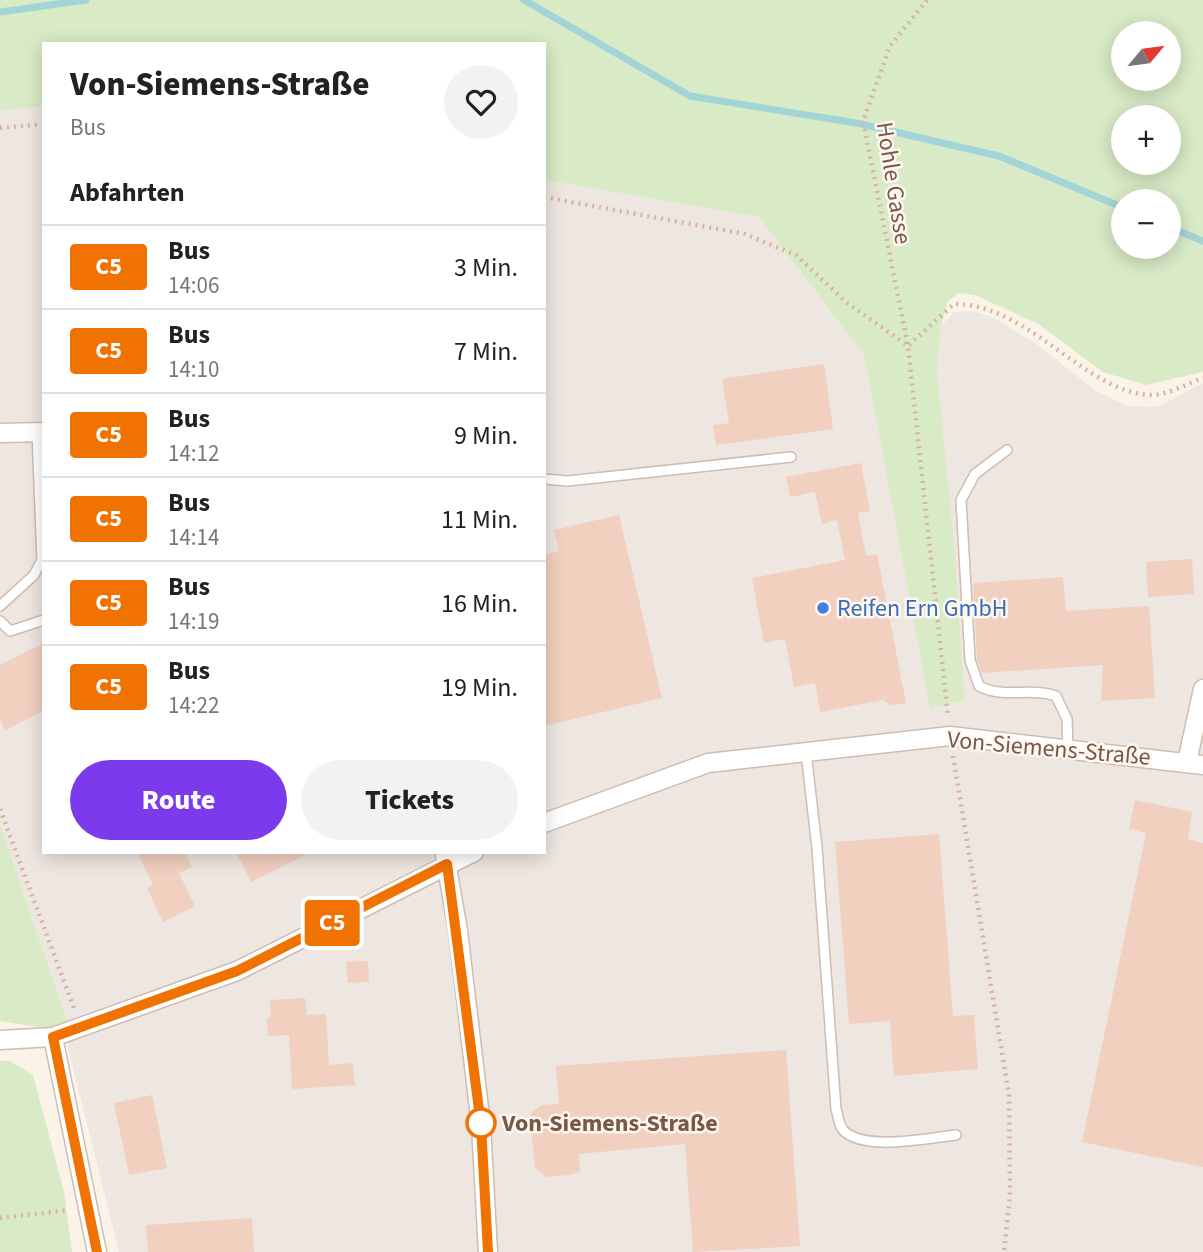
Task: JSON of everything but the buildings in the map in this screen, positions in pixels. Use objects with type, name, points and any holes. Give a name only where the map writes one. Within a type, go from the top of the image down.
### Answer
[{"type":"street","points":[[0,433],[41,433]]},
{"type":"street","name":"Von-Siemens-Straße","points":[[546,821],[708,763],[950,736],[1195,763],[1203,689]]},
{"type":"street","points":[[0,1040],[53,1037],[237,971],[445,858],[464,854]]},
{"type":"street","points":[[445,858],[481,1125],[488,1252]]},
{"type":"street","points":[[53,1037],[97,1252]]},
{"type":"lane","points":[[41,433],[42,497]]},
{"type":"lane","points":[[1007,450],[975,474],[961,500],[970,660],[979,687],[988,691],[1002,693],[1040,690],[1056,696],[1067,719],[1068,749]]},
{"type":"lane","points":[[546,479],[568,481],[791,457]]},
{"type":"lane","points":[[0,606],[34,575],[42,563]]},
{"type":"lane","points":[[0,621],[10,631],[42,621]]},
{"type":"lane","points":[[806,752],[817,848],[836,1109],[841,1128],[853,1138],[887,1143],[956,1135]]},
{"type":"path","name":"Hohle Gasse","points":[[908,346],[863,121],[890,46],[927,0]]},
{"type":"path","points":[[0,128],[42,124]]},
{"type":"path","points":[[546,197],[745,234],[796,255],[846,302],[908,346],[954,303],[974,303],[992,309],[1037,334],[1081,365],[1122,388],[1153,395],[1203,377]]},
{"type":"path","points":[[0,809],[82,1028]]},
{"type":"path","points":[[1004,1252],[1010,1195],[1009,1095]]},
{"type":"path","points":[[0,1218],[88,1208]]},
{"type":"shaded area","points":[[42,106],[42,854],[546,854],[546,180],[759,217],[864,355],[930,707],[965,699],[954,540],[937,371],[941,326],[954,312],[973,311],[994,318],[1035,343],[1096,391],[1127,406],[1157,407],[1203,383],[1203,1252],[119,1252],[68,1048],[67,1021],[0,823],[0,111]]},
{"type":"green space","points":[[0,0],[1203,0],[1203,372],[1146,385],[1103,372],[1038,324],[975,295],[959,293],[948,301],[941,326],[937,371],[954,540],[965,700],[930,708],[864,355],[759,217],[546,180],[546,42],[42,42],[42,106],[0,111]]},
{"type":"green space","points":[[0,823],[67,1021],[50,1029],[0,1021]]},
{"type":"green space","points":[[0,1061],[10,1061],[33,1075],[64,1192],[72,1252],[0,1252]]},
{"type":"waterway","points":[[0,12],[86,0]]},
{"type":"waterway","points":[[524,0],[690,96],[862,124]]},
{"type":"waterway","points":[[865,125],[999,156],[1111,203]]},
{"type":"waterway","points":[[1181,232],[1203,241]]},
{"type":"bus line","name":"C5","points":[[97,1252],[53,1037],[237,971],[447,864],[458,931],[481,1125],[488,1252]]},
{"type":"place","name":"Reifen Ern GmbH","points":[[823,608]]},
{"type":"place","name":"Von-Siemens-Straße","points":[[481,1123]]}]
